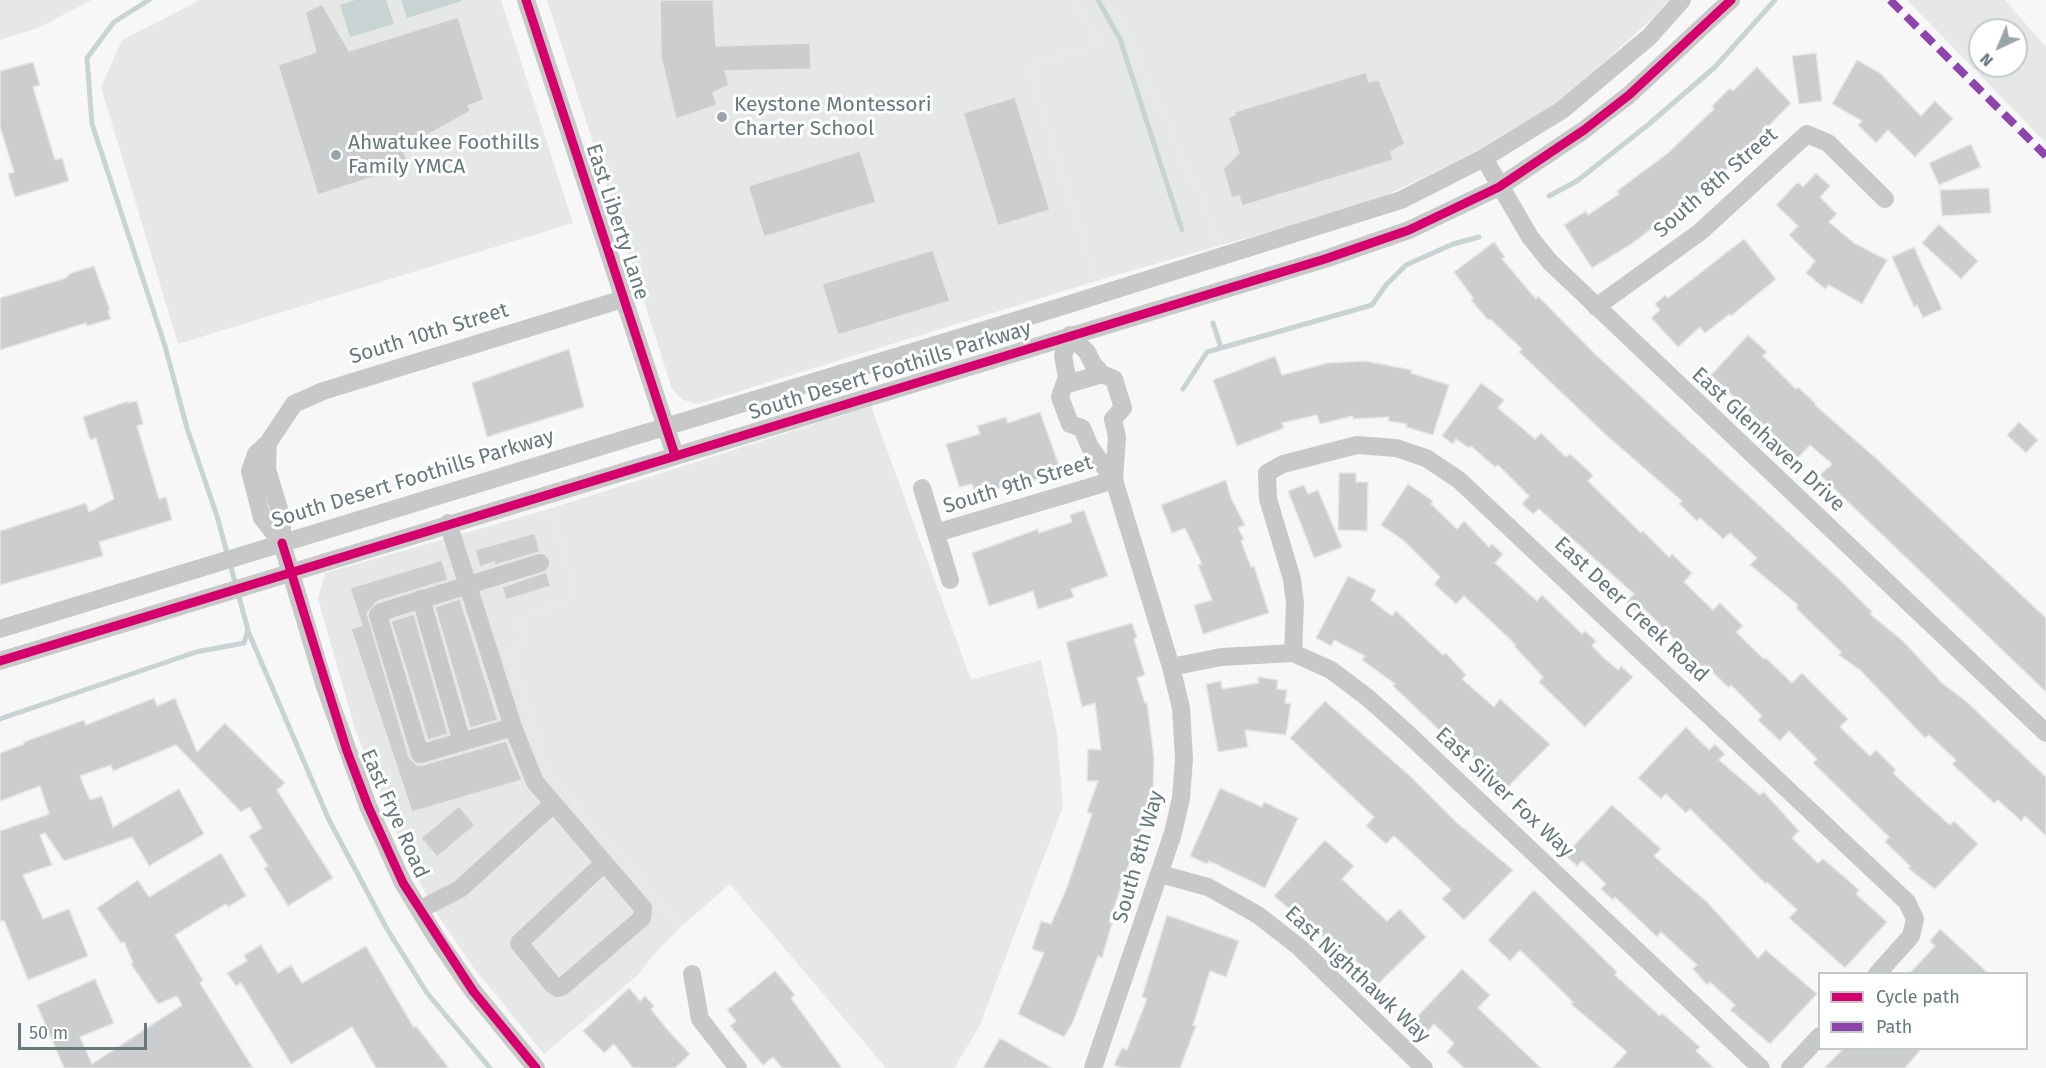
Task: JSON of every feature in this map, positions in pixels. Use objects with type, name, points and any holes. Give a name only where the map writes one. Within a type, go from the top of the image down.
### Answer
[{"type":"street","name":"East Liberty Lane","points":[[526,0],[675,455]]},
{"type":"street","name":"South Desert Foothills Parkway","points":[[0,629],[1401,200],[1484,158],[1577,99],[1648,37],[1682,0]]},
{"type":"street","name":"South Desert Foothills Parkway","points":[[0,661],[1393,236],[1499,187],[1547,156],[1617,105],[1731,0]]},
{"type":"street","name":"South 8th Street","points":[[1596,307],[1709,224],[1808,134],[1828,143],[1885,199]]},
{"type":"street","name":"East Glenhaven Drive","points":[[1484,158],[1530,237],[1550,262],[2046,733]]},
{"type":"street","name":"South 10th Street","points":[[268,443],[294,404],[305,398],[623,299]]},
{"type":"street","name":"South 8th Way","points":[[1093,1068],[1160,874],[1181,798],[1184,759],[1181,708],[1171,667],[1114,480],[1090,447],[1082,428],[1070,424],[1060,397],[1067,377],[1063,356],[1070,335],[1088,352],[1093,364],[1102,374],[1114,379],[1123,408],[1113,419],[1117,437],[1114,480]]},
{"type":"street","points":[[1064,385],[1102,374]]},
{"type":"street","points":[[1082,428],[1113,419]]},
{"type":"street","name":"East Frye Road","points":[[268,443],[261,483],[282,519],[282,543],[290,572],[325,687],[368,806],[419,910],[473,991],[536,1068]]},
{"type":"street","name":"East Deer Creek Road","points":[[1293,653],[1295,612],[1292,579],[1268,499],[1267,473],[1283,464],[1357,445],[1396,448],[1426,458],[1451,475],[1907,902],[1915,919],[1911,936],[1879,972]]},
{"type":"street","name":"South 9th Street","points":[[936,533],[1114,480]]},
{"type":"street","name":"South 9th Street","points":[[922,488],[950,580]]},
{"type":"street","points":[[448,523],[513,727],[536,782],[643,908],[644,913],[572,979],[558,988],[553,985],[519,943],[604,863]]},
{"type":"street","points":[[513,727],[424,754],[416,750],[378,615],[381,612],[540,562]]},
{"type":"street","points":[[421,599],[462,742]]},
{"type":"street","name":"East Silver Fox Way","points":[[1171,667],[1221,657],[1293,653],[1331,670],[1368,698],[1761,1068]]},
{"type":"street","points":[[419,910],[460,889],[553,804]]},
{"type":"street","name":"East Nighthawk Way","points":[[1160,874],[1208,887],[1258,915],[1299,947],[1424,1068]]},
{"type":"street","points":[[692,974],[700,1019],[738,1068]]},
{"type":"street","points":[[1790,1068],[1818,1038]]},
{"type":"shaded area","points":[[0,0],[92,0],[38,28],[0,40]]},
{"type":"shaded area","name":"Ahwatukee Foothills Family YMCA","points":[[200,0],[501,0],[573,223],[178,344],[101,87],[122,40]]},
{"type":"shaded area","points":[[355,0],[386,0],[394,24],[350,37],[340,5]]},
{"type":"shaded area","points":[[401,0],[461,0],[462,1],[407,18]]},
{"type":"shaded area","points":[[547,0],[1073,0],[1101,44],[1028,66],[1096,281],[698,404],[683,400],[672,389]]},
{"type":"shaded area","points":[[1073,0],[1107,0],[1125,29],[1221,245],[1096,281],[1028,66],[1101,44]]},
{"type":"shaded area","points":[[1107,0],[1669,0],[1656,15],[1568,95],[1483,150],[1361,207],[1221,245],[1125,29]]},
{"type":"shaded area","points":[[1907,0],[2005,0],[2021,18],[1968,18],[1968,63]]},
{"type":"shaded area","points":[[2028,26],[2046,47],[2046,143],[1983,78],[2028,78]]},
{"type":"shaded area","points":[[871,406],[971,680],[1041,660],[1057,733],[1063,807],[979,1027],[954,1068],[886,1068],[730,884],[682,926],[549,775],[511,656],[523,637],[517,620],[567,601],[574,585],[549,509]]},
{"type":"shaded area","points":[[549,509],[574,585],[567,601],[517,620],[523,637],[511,656],[549,775],[682,926],[655,953],[638,975],[544,1054],[473,967],[434,910],[401,845],[355,729],[318,599],[325,573]]},
{"type":"building","points":[[660,0],[713,0],[716,46],[810,43],[811,69],[725,71],[729,85],[713,93],[717,105],[676,119],[661,57]]},
{"type":"building","points":[[322,4],[349,51],[458,17],[484,100],[468,106],[471,111],[402,149],[410,165],[318,195],[278,65],[316,52],[305,12]]},
{"type":"building","points":[[1816,53],[1822,101],[1799,104],[1792,56]]},
{"type":"building","points":[[1857,60],[1880,73],[1921,116],[1935,101],[1953,119],[1915,157],[1888,130],[1876,143],[1858,125],[1862,121],[1832,104]]},
{"type":"building","points":[[33,62],[40,85],[33,87],[55,160],[62,158],[69,181],[15,197],[8,174],[14,172],[0,127],[0,71]]},
{"type":"building","points":[[1757,67],[1791,103],[1726,170],[1633,243],[1592,268],[1564,225],[1586,211],[1588,215],[1619,194],[1617,191],[1668,153],[1714,109],[1712,106],[1730,88],[1733,91]]},
{"type":"building","points":[[1366,72],[1369,82],[1379,80],[1405,144],[1391,152],[1393,160],[1242,206],[1239,196],[1232,198],[1223,169],[1239,153],[1228,117],[1235,115],[1234,112]]},
{"type":"building","points":[[1015,97],[1050,210],[998,226],[963,113]]},
{"type":"building","points":[[1971,144],[1981,167],[1939,185],[1929,163]]},
{"type":"building","points":[[860,151],[876,202],[764,237],[748,186]]},
{"type":"building","points":[[1816,173],[1830,186],[1820,197],[1837,214],[1829,222],[1854,243],[1887,260],[1862,304],[1829,285],[1825,289],[1806,273],[1815,261],[1789,235],[1798,226],[1776,205],[1798,182],[1803,187]]},
{"type":"building","points":[[1989,188],[1991,213],[1942,216],[1940,190]]},
{"type":"building","points":[[1939,224],[1978,261],[1961,279],[1922,243]]},
{"type":"building","points":[[1744,239],[1776,279],[1731,316],[1730,314],[1705,333],[1700,327],[1678,347],[1651,318],[1660,310],[1655,304],[1665,295],[1668,298]]},
{"type":"building","points":[[1494,242],[1505,257],[1502,259],[1536,299],[1538,296],[1595,354],[1840,580],[1872,612],[1870,614],[1904,642],[1942,683],[1967,702],[2046,777],[2046,836],[2025,816],[2021,821],[1998,800],[1994,803],[1952,764],[1956,760],[1929,735],[1925,738],[1860,670],[1839,655],[1841,652],[1796,608],[1798,605],[1750,565],[1757,558],[1730,533],[1723,539],[1700,518],[1697,521],[1679,504],[1682,501],[1606,435],[1519,352],[1522,349],[1490,319],[1488,320],[1471,300],[1473,298],[1454,272]]},
{"type":"building","points":[[1914,247],[1942,309],[1923,318],[1917,305],[1914,307],[1892,257]]},
{"type":"building","points":[[933,250],[950,301],[838,335],[822,284]]},
{"type":"building","points":[[94,266],[111,319],[87,326],[86,323],[0,350],[0,298],[66,278],[71,273]]},
{"type":"building","points":[[1748,335],[1767,352],[1763,356],[1796,389],[1798,387],[1815,405],[1878,460],[2046,618],[2046,692],[1820,475],[1832,464],[1810,445],[1798,458],[1711,375]]},
{"type":"building","points":[[569,349],[584,407],[487,437],[472,383]]},
{"type":"building","points":[[1275,356],[1282,375],[1328,363],[1365,361],[1412,370],[1411,373],[1449,385],[1433,435],[1406,427],[1407,424],[1388,421],[1389,417],[1353,419],[1353,416],[1320,424],[1317,415],[1282,423],[1284,428],[1237,446],[1213,380]]},
{"type":"building","points":[[1481,383],[1504,400],[1498,408],[1535,439],[1541,433],[1566,457],[1570,454],[1593,475],[1588,481],[1641,533],[1643,531],[1669,557],[1672,554],[1692,573],[1684,582],[1713,610],[1720,603],[1743,626],[1736,632],[1764,659],[1766,658],[1792,683],[1802,673],[1848,719],[1840,727],[1870,756],[1876,750],[1896,770],[1893,773],[1924,802],[1950,825],[1954,821],[1978,844],[1935,889],[1908,868],[1910,866],[1885,842],[1889,837],[1813,763],[1817,759],[1789,731],[1780,741],[1758,720],[1762,716],[1731,685],[1729,688],[1705,665],[1702,667],[1643,608],[1638,613],[1626,602],[1634,594],[1539,509],[1533,514],[1522,504],[1529,496],[1498,465],[1495,467],[1471,446],[1469,448],[1456,439],[1453,444],[1442,436]]},
{"type":"building","points":[[128,401],[128,403],[137,401],[143,424],[137,426],[159,499],[166,497],[172,520],[99,542],[103,556],[0,585],[0,531],[86,503],[89,512],[114,499],[96,438],[90,440],[83,417]]},
{"type":"building","points":[[1040,412],[1061,471],[1011,488],[1010,485],[976,495],[972,484],[959,487],[946,444],[980,434],[977,426],[1006,417],[1008,423]]},
{"type":"building","points":[[2019,422],[2038,440],[2026,453],[2007,435]]},
{"type":"building","points":[[1339,473],[1356,473],[1356,482],[1368,482],[1367,531],[1338,530]]},
{"type":"building","points":[[1226,480],[1231,498],[1245,525],[1238,528],[1244,539],[1241,541],[1251,567],[1254,566],[1269,613],[1203,634],[1194,605],[1212,600],[1198,565],[1202,564],[1185,528],[1172,533],[1161,505]]},
{"type":"building","points":[[1408,484],[1433,501],[1431,504],[1457,529],[1464,521],[1489,547],[1492,544],[1503,554],[1495,563],[1537,601],[1542,595],[1582,634],[1585,631],[1596,641],[1592,646],[1604,658],[1618,670],[1621,666],[1633,677],[1585,727],[1539,682],[1543,677],[1514,646],[1516,645],[1464,596],[1456,604],[1434,584],[1440,577],[1403,540],[1381,525]]},
{"type":"building","points":[[1304,485],[1308,494],[1318,490],[1342,547],[1314,558],[1288,491]]},
{"type":"building","points":[[1084,510],[1108,576],[1071,589],[1074,597],[1038,609],[1033,591],[989,606],[972,553],[1038,529],[1039,533],[1072,522],[1070,515]]},
{"type":"building","points":[[535,533],[540,552],[480,567],[475,550]]},
{"type":"building","points":[[442,560],[448,580],[378,601],[367,613],[409,757],[417,765],[423,765],[506,741],[522,780],[412,812],[351,629],[362,625],[350,588]]},
{"type":"building","points":[[546,572],[551,586],[506,600],[502,587]]},
{"type":"building","points":[[1348,576],[1376,590],[1371,600],[1392,616],[1396,611],[1443,655],[1446,653],[1466,675],[1462,679],[1494,707],[1500,699],[1550,744],[1501,794],[1490,783],[1496,778],[1470,755],[1466,760],[1454,750],[1457,747],[1393,686],[1395,684],[1362,660],[1365,656],[1334,640],[1331,646],[1316,638]]},
{"type":"building","points":[[460,599],[498,720],[470,728],[435,607]]},
{"type":"building","points":[[414,614],[448,734],[428,740],[391,621]]},
{"type":"building","points":[[1132,623],[1137,638],[1134,639],[1145,675],[1137,678],[1145,703],[1147,703],[1154,757],[1153,795],[1109,922],[1112,923],[1102,958],[1098,956],[1073,1022],[1064,1037],[1018,1014],[1044,953],[1032,949],[1041,921],[1051,924],[1066,890],[1092,814],[1087,812],[1098,781],[1087,781],[1088,749],[1101,750],[1095,703],[1082,707],[1066,642]]},
{"type":"building","points":[[1258,677],[1278,680],[1277,689],[1287,690],[1285,703],[1291,704],[1286,735],[1245,730],[1248,747],[1218,752],[1206,684],[1221,681],[1222,689],[1258,683]]},
{"type":"building","points":[[154,698],[157,706],[175,698],[197,752],[225,723],[285,783],[277,790],[333,878],[288,906],[264,868],[268,866],[249,836],[262,828],[250,807],[241,812],[176,745],[113,771],[111,765],[80,776],[90,800],[102,796],[113,827],[179,789],[204,834],[149,866],[132,837],[64,861],[45,833],[40,835],[52,865],[23,875],[43,919],[69,909],[88,956],[28,980],[4,920],[0,922],[0,831],[49,814],[40,786],[0,801],[0,753],[84,720],[86,725]]},
{"type":"building","points":[[1325,701],[1411,777],[1456,822],[1513,870],[1464,920],[1442,899],[1451,890],[1394,836],[1386,844],[1366,826],[1374,817],[1290,738]]},
{"type":"building","points":[[1686,727],[1709,750],[1715,744],[1725,754],[1719,760],[1760,795],[1763,791],[1799,831],[1792,838],[1818,863],[1823,859],[1848,880],[1859,890],[1856,894],[1887,922],[1845,968],[1789,918],[1797,910],[1767,882],[1766,884],[1690,809],[1686,813],[1666,794],[1661,799],[1638,778]]},
{"type":"building","points":[[1220,788],[1262,807],[1264,802],[1298,818],[1265,888],[1209,861],[1207,864],[1190,856]]},
{"type":"building","points":[[1612,805],[1661,849],[1654,856],[1707,902],[1758,958],[1766,950],[1817,994],[1770,1044],[1730,1010],[1735,1005],[1710,982],[1707,985],[1693,969],[1697,965],[1661,932],[1657,937],[1615,897],[1613,900],[1601,889],[1606,884],[1582,861],[1577,866],[1565,855]]},
{"type":"building","points":[[459,806],[475,825],[437,857],[421,838]]},
{"type":"building","points":[[1325,840],[1354,866],[1342,879],[1387,921],[1400,909],[1426,937],[1373,989],[1359,974],[1365,969],[1326,934],[1323,937],[1274,896]]},
{"type":"building","points":[[221,853],[246,896],[228,907],[226,904],[175,935],[203,980],[200,983],[253,1068],[64,1068],[37,1005],[95,979],[114,1023],[80,1037],[92,1064],[182,1005],[177,996],[158,1004],[131,964],[133,963],[124,942],[121,943],[97,908],[138,880],[149,897]]},
{"type":"building","points":[[1534,890],[1617,972],[1615,975],[1660,1016],[1662,1013],[1700,1047],[1696,1051],[1714,1068],[1612,1068],[1627,1052],[1571,1004],[1573,1002],[1520,950],[1510,961],[1488,940]]},
{"type":"building","points":[[1167,915],[1239,941],[1226,977],[1210,971],[1193,1025],[1196,1026],[1180,1068],[1122,1068],[1114,1065],[1122,1048],[1127,1050],[1147,999],[1142,997]]},
{"type":"building","points":[[1940,929],[1987,972],[1911,972],[1935,946],[1930,941]]},
{"type":"building","points":[[261,945],[278,973],[291,965],[302,983],[366,946],[414,1028],[416,1026],[449,1068],[376,1068],[352,1027],[291,1064],[241,983],[236,986],[227,973],[247,961],[244,955]]},
{"type":"building","points":[[1462,969],[1490,995],[1478,1008],[1541,1068],[1464,1068],[1447,1052],[1454,1043],[1434,1024],[1427,1032],[1414,1020]]},
{"type":"building","points":[[775,971],[795,995],[791,998],[842,1068],[782,1068],[773,1057],[763,1065],[730,1026],[736,1021],[727,1010]]},
{"type":"building","points":[[629,988],[640,1001],[645,996],[654,1006],[651,1009],[690,1054],[675,1068],[633,1068],[614,1044],[604,1053],[583,1031]]},
{"type":"building","points":[[1000,1038],[1052,1068],[983,1068]]},
{"type":"building","points":[[1842,1050],[1920,1050],[1905,1068],[1824,1068]]},
{"type":"waterway","points":[[0,719],[196,652],[244,643],[248,630],[217,516],[187,428],[165,346],[92,124],[87,58],[114,22],[149,0]]},
{"type":"waterway","points":[[1098,0],[1120,39],[1182,230]]},
{"type":"waterway","points":[[1549,196],[1577,181],[1649,124],[1715,67],[1775,0]]},
{"type":"waterway","points":[[1183,389],[1207,352],[1372,305],[1386,285],[1406,265],[1453,244],[1479,237]]},
{"type":"waterway","points":[[1213,323],[1221,348]]},
{"type":"waterway","points":[[248,631],[329,820],[387,929],[427,993],[490,1068]]},
{"type":"marked path","points":[[1890,0],[2046,156]]},
{"type":"cycle path","points":[[526,0],[675,455]]},
{"type":"cycle path","points":[[0,661],[1325,259],[1409,230],[1499,187],[1584,130],[1629,95],[1731,0]]},
{"type":"cycle path","points":[[282,543],[347,751],[368,806],[403,883],[473,991],[536,1068]]},
{"type":"place","name":"Keystone Montessori Charter School","points":[[722,117]]},
{"type":"place","name":"Ahwatukee Foothills Family YMCA","points":[[336,155]]}]
